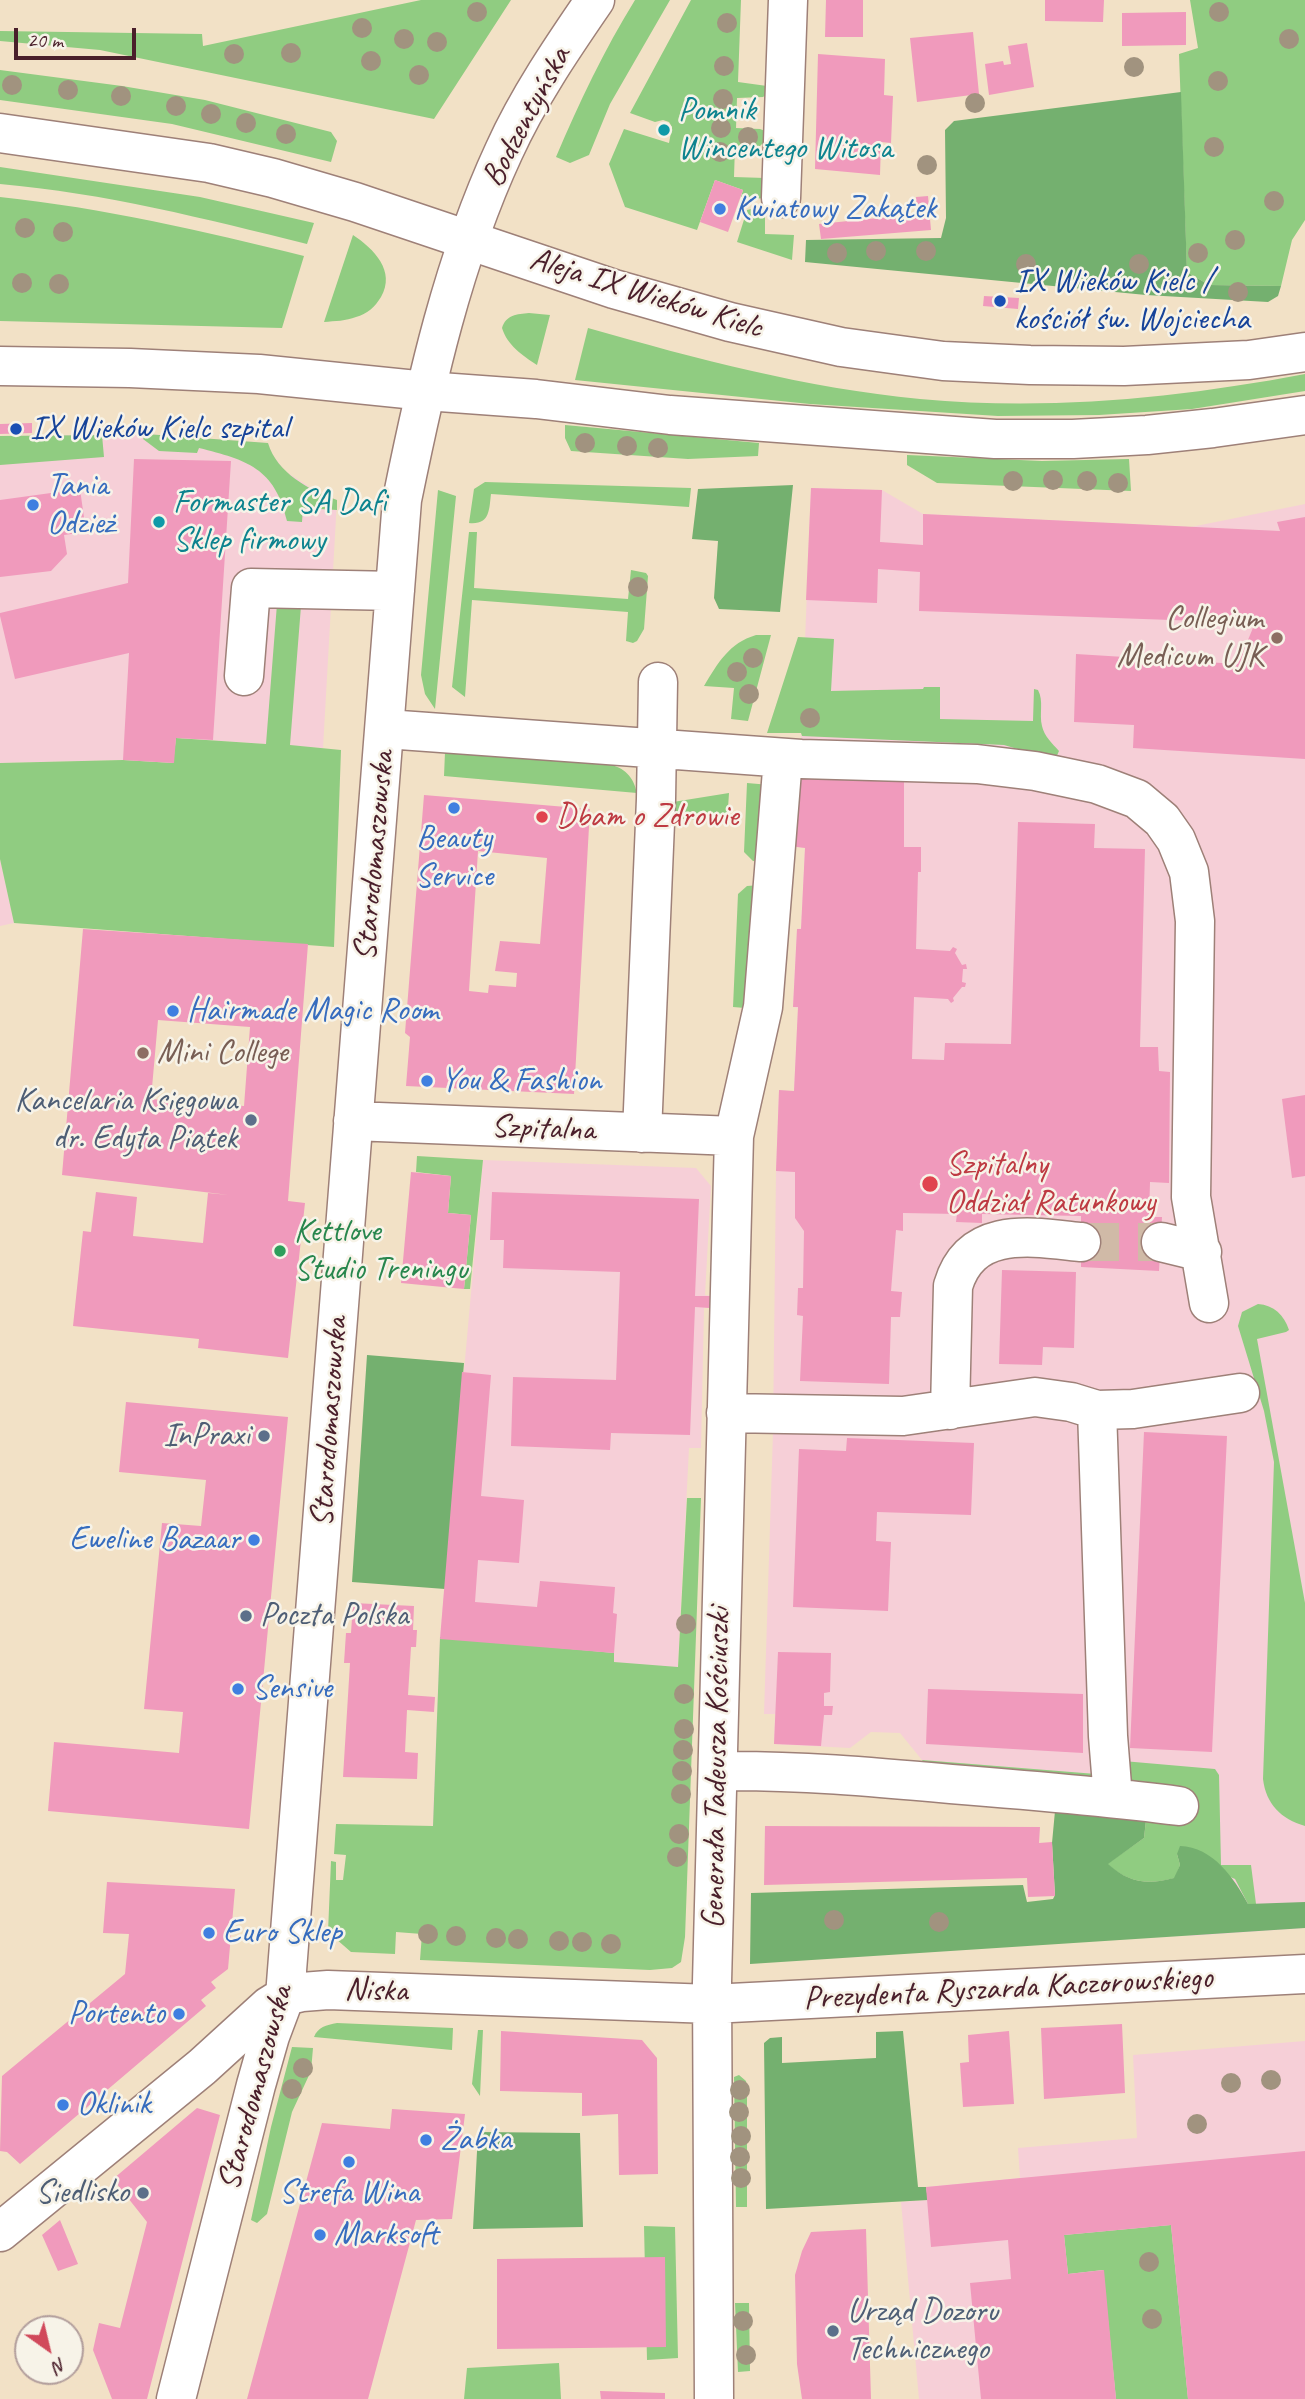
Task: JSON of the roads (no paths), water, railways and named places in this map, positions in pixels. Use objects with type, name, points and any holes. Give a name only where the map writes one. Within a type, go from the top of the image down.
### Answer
[{"type":"street","name":"Bodzentyńska","points":[[426,391],[455,282],[508,142],[567,40],[594,0]]},
{"type":"street","points":[[781,198],[788,0]]},
{"type":"street","name":"Aleja IX Wieków Kielc","points":[[0,133],[209,163],[355,202],[614,289],[730,322],[841,347],[943,361],[1043,366],[1124,366],[1249,360],[1305,352]]},
{"type":"street","points":[[0,366],[306,377],[426,391],[537,399],[670,415],[995,439],[1147,435],[1305,415]]},
{"type":"street","name":"Starodomaszowska","points":[[176,2399],[256,2085],[285,1997],[402,500],[426,391]]},
{"type":"street","points":[[244,676],[251,588],[395,591]]},
{"type":"street","points":[[642,1133],[658,682]]},
{"type":"street","points":[[386,729],[783,758],[976,764],[1035,771],[1119,791],[1137,799],[1162,820],[1184,856],[1195,921],[1191,1197],[1209,1303]]},
{"type":"street","name":"Generała Tadeusza Kościuszki","points":[[714,2399],[711,2004],[734,1136],[763,1007],[783,758]]},
{"type":"street","name":"Szpitalna","points":[[353,1121],[734,1136]]},
{"type":"street","points":[[950,1410],[953,1286],[957,1271],[964,1260],[984,1245],[1004,1239],[1024,1236],[1082,1242]]},
{"type":"street","points":[[1161,1242],[1202,1252]]},
{"type":"street","points":[[726,1413],[903,1416],[1035,1397],[1071,1402],[1097,1410],[1133,1409],[1240,1393]]},
{"type":"street","points":[[1097,1410],[1108,1736],[1113,1798]]},
{"type":"street","points":[[718,1771],[895,1779],[1179,1806]]},
{"type":"street","name":"Prezydenta Ryszarda Kaczorowskiego","points":[[711,2004],[1305,1974]]},
{"type":"street","name":"Niska","points":[[0,2232],[191,2076],[269,2006],[285,1997],[302,1992],[328,1990],[711,2004]]},
{"type":"tunnel","points":[[1081,1242],[1161,1242]]},
{"type":"place","name":"Pomnik Wincentego Witosa","points":[[664,130]]},
{"type":"place","name":"Kwiatowy Zakątek","points":[[720,209]]},
{"type":"place","name":"IX Wieków Kielc / kościół św. Wojciecha","points":[[1000,301]]},
{"type":"place","name":"IX Wieków Kielc szpital","points":[[16,429]]},
{"type":"place","name":"Tania Odzież","points":[[33,505]]},
{"type":"place","name":"Formaster SA Dafi Sklep firmowy","points":[[159,522]]},
{"type":"place","name":"Collegium Medicum UJK","points":[[1277,638]]},
{"type":"place","name":"Beauty Service","points":[[454,808]]},
{"type":"place","name":"Dbam o Zdrowie","points":[[542,817]]},
{"type":"place","name":"Hairmade Magic Room","points":[[173,1011]]},
{"type":"place","name":"Mini College","points":[[143,1053]]},
{"type":"place","name":"You & Fashion","points":[[427,1081]]},
{"type":"place","name":"Kancelaria Księgowa dr. Edyta Piątek","points":[[251,1120]]},
{"type":"place","name":"Szpitalny Oddział Ratunkowy","points":[[930,1184]]},
{"type":"place","name":"Kettlove Studio Treningu","points":[[280,1251]]},
{"type":"place","name":"InPraxi","points":[[264,1436]]},
{"type":"place","name":"Eweline Bazaar","points":[[254,1540]]},
{"type":"place","name":"Poczta Polska","points":[[246,1616]]},
{"type":"place","name":"Sensive","points":[[238,1689]]},
{"type":"place","name":"Euro Sklep","points":[[209,1933]]},
{"type":"place","name":"Portento","points":[[179,2014]]},
{"type":"place","name":"Oklinik","points":[[63,2105]]},
{"type":"place","name":"Żabka","points":[[426,2140]]},
{"type":"place","name":"Strefa Wina","points":[[349,2162]]},
{"type":"place","name":"Siedlisko","points":[[143,2193]]},
{"type":"place","name":"Marksoft","points":[[320,2235]]},
{"type":"place","name":"Urząd Dozoru Technicznego","points":[[833,2331]]}]
